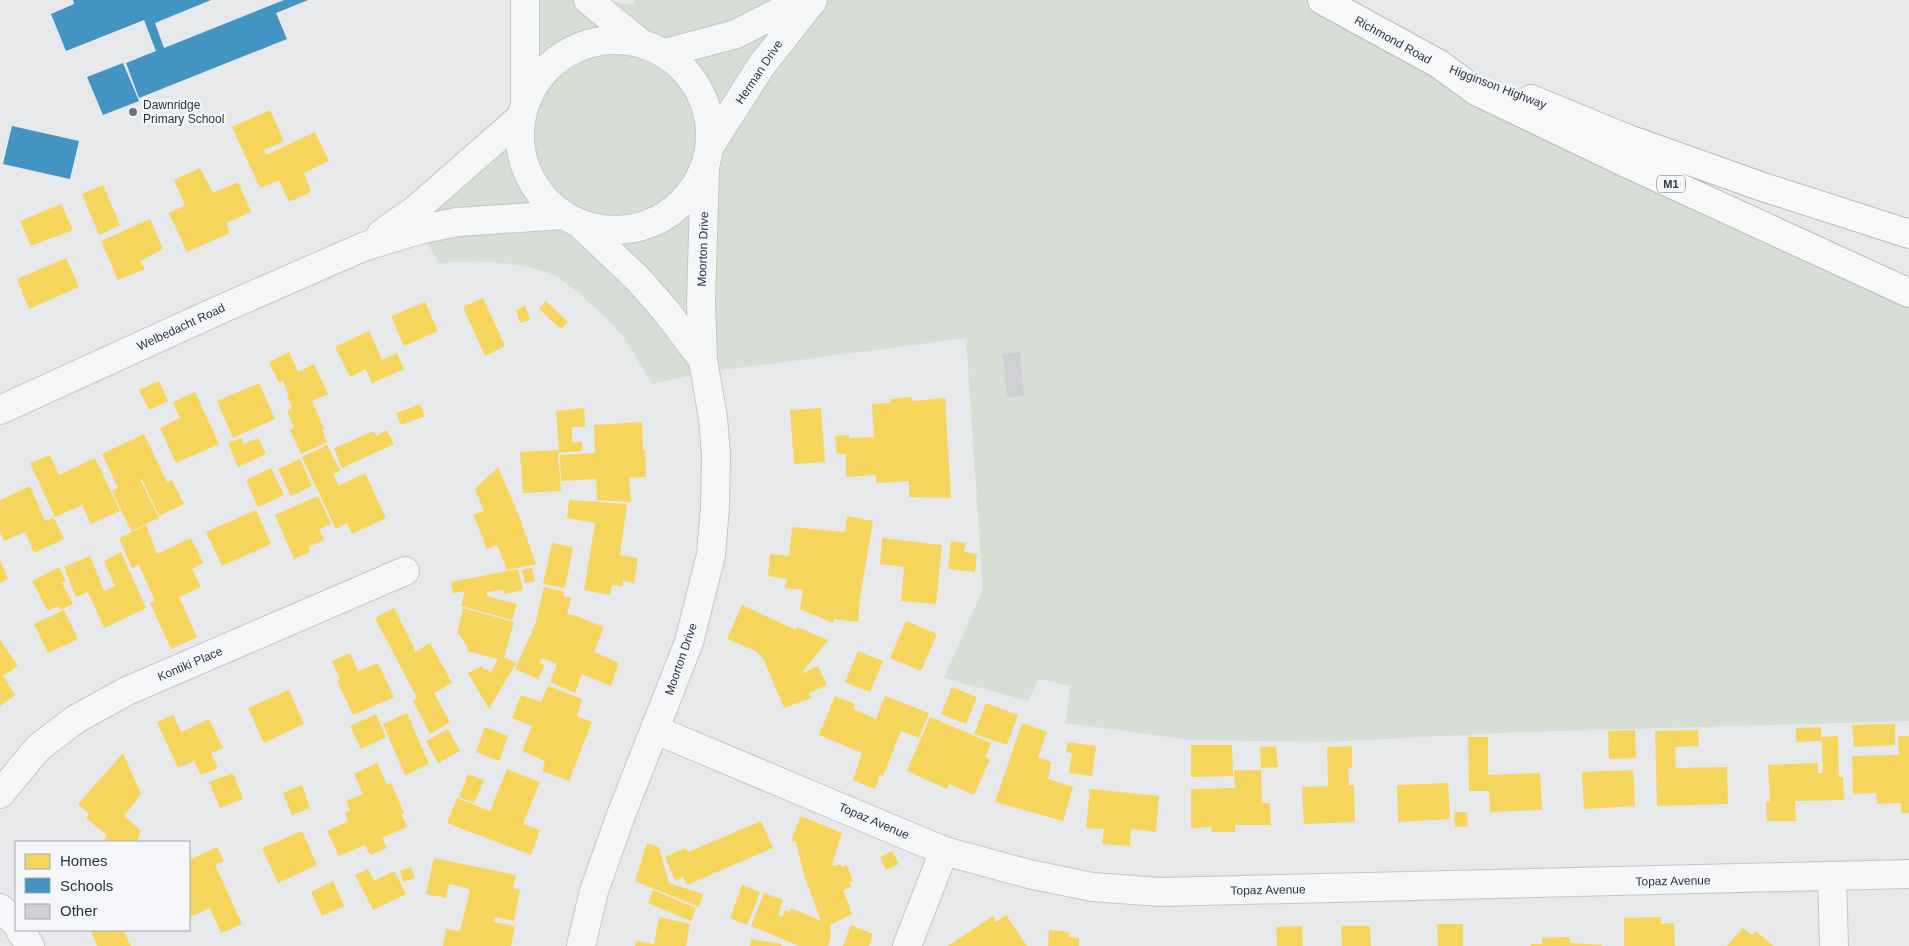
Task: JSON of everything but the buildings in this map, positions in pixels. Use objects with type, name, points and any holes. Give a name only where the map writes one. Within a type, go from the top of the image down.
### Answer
[{"type":"highway","name":"Richmond Road","points":[[1322,0],[1439,64]]},
{"type":"highway","name":"Higginson Highway","points":[[1439,64],[1479,78],[1628,139],[1760,186],[1909,234]]},
{"type":"highway","name":"Higginson Highway","points":[[1439,64],[1476,91],[1556,130],[1909,293]]},
{"type":"street","points":[[523,110],[525,0]]},
{"type":"street","points":[[588,0],[653,48],[736,34],[803,0]]},
{"type":"street","name":"Herman Drive","points":[[571,220],[618,231],[655,222],[686,200],[708,157],[761,66],[813,0]]},
{"type":"street","name":"Welbedacht Road","points":[[363,247],[415,210],[523,110],[544,71],[572,49],[606,40],[653,48]]},
{"type":"street","name":"Moorton Drive","points":[[581,946],[594,891],[621,815],[689,642],[711,555],[715,507],[716,454],[703,360],[701,303],[709,118],[700,92],[653,48]]},
{"type":"street","name":"Moorton Drive","points":[[523,110],[520,146],[527,173],[542,197],[638,279],[666,311],[703,360]]},
{"type":"street","name":"Welbedacht Road","points":[[0,410],[363,247],[419,230],[457,222],[571,220]]},
{"type":"street","name":"Kontiki Place","points":[[0,794],[38,748],[76,719],[128,690],[405,571]]},
{"type":"street","name":"Topaz Avenue","points":[[656,730],[944,851],[1029,874],[1092,887],[1161,892],[1909,874]]},
{"type":"street","points":[[907,946],[944,851]]},
{"type":"street","points":[[1832,877],[1834,946]]},
{"type":"street","points":[[0,908],[15,922]]},
{"type":"street","points":[[21,931],[30,946]]},
{"type":"shaded area","points":[[524,0],[605,0],[633,5],[635,0],[1314,0],[1909,295],[1909,721],[1522,732],[1326,742],[1190,740],[1065,723],[1071,686],[1039,679],[1028,701],[944,678],[983,589],[966,338],[708,372],[652,384],[619,332],[580,294],[553,275],[511,264],[482,262],[439,263],[409,212],[519,117]]},
{"type":"place","name":"Dawnridge Primary School","points":[[133,112]]}]
